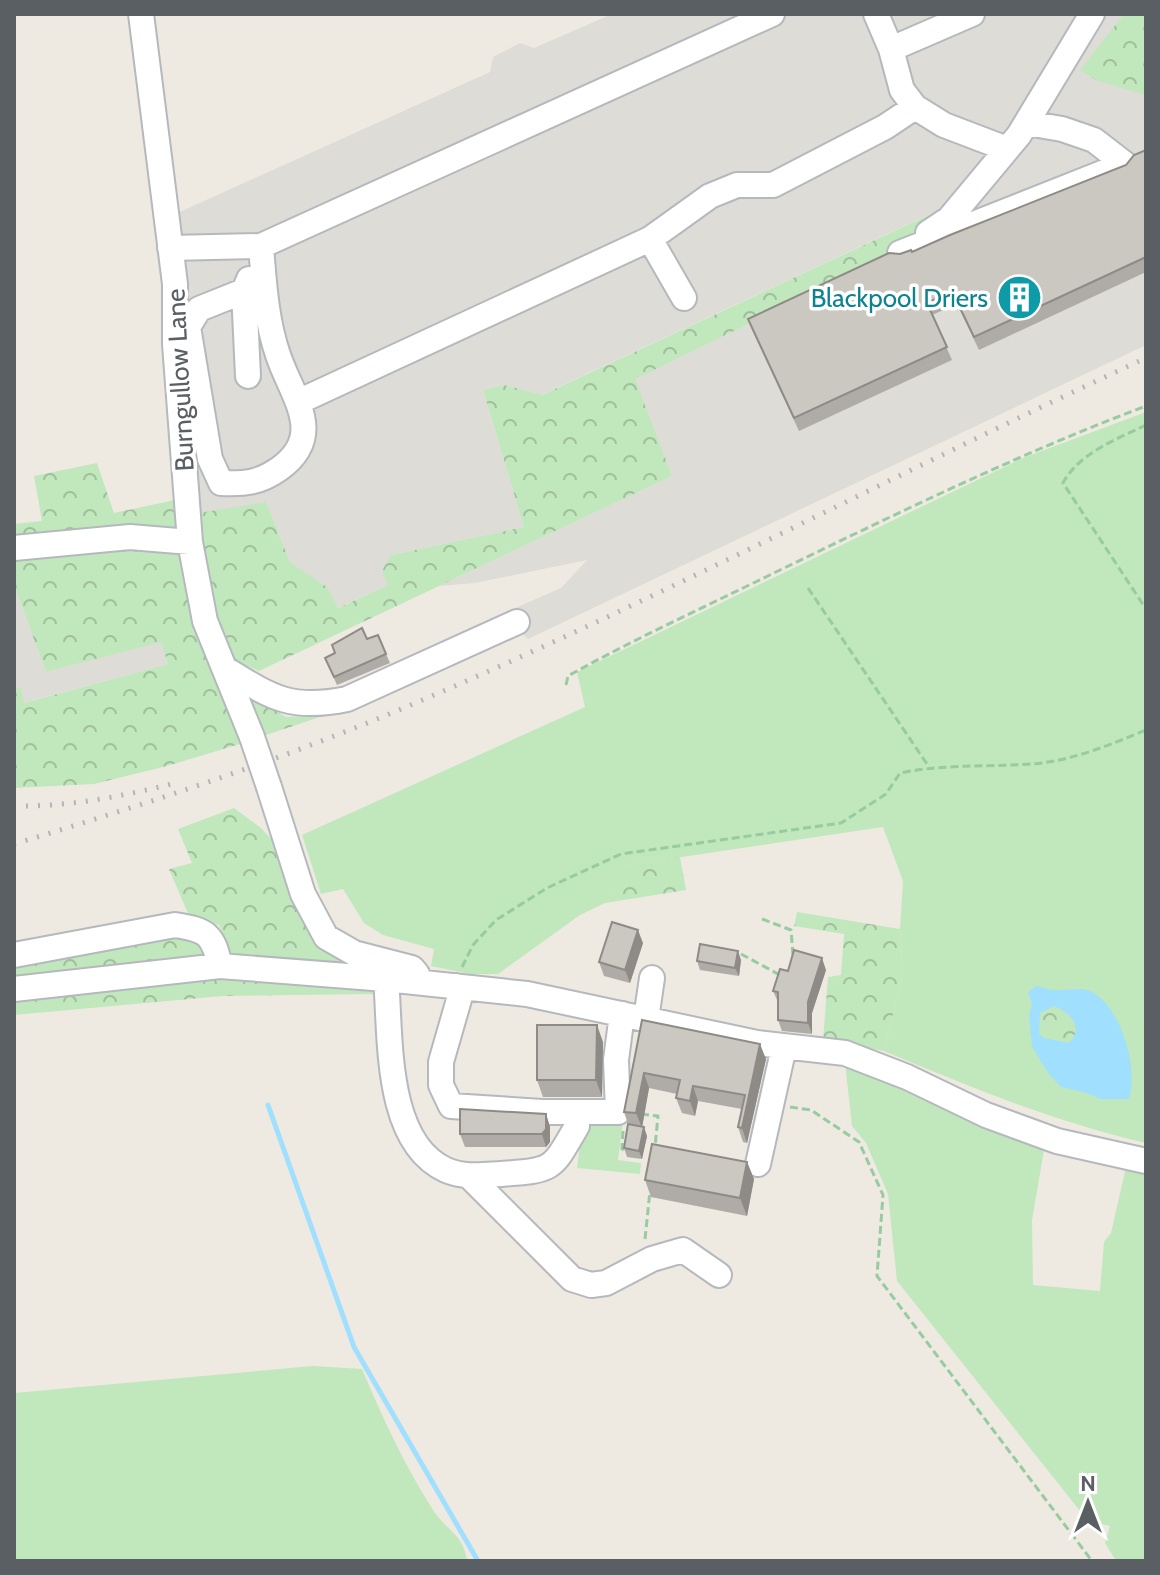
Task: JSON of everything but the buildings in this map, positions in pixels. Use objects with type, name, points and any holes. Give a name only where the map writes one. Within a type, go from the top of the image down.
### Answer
[{"type":"street","name":"Burngullow Lane","points":[[141,14],[175,284],[175,344],[190,542],[205,621],[252,737],[303,894],[326,937],[354,953],[412,968],[423,982]]},
{"type":"street","points":[[170,248],[261,246],[772,14]]},
{"type":"street","points":[[876,14],[891,49],[902,90],[915,107],[944,125],[1007,149]]},
{"type":"street","points":[[891,49],[972,14]]},
{"type":"street","points":[[1027,123],[1062,129],[1094,140],[1125,164],[900,253],[949,219],[1007,149],[1027,123],[1092,14]]},
{"type":"street","points":[[298,402],[650,239],[710,196],[737,185],[773,185],[885,127],[915,107]]},
{"type":"street","points":[[650,239],[684,298]]},
{"type":"street","points":[[248,376],[244,291],[261,246]]},
{"type":"street","points":[[244,291],[199,309],[188,327],[210,459],[221,483],[263,480],[288,463],[302,447],[303,421],[278,355],[266,304],[261,246]]},
{"type":"street","points":[[14,548],[130,537],[190,542]]},
{"type":"street","points":[[224,668],[257,689],[289,703],[318,705],[347,699],[517,622]]},
{"type":"street","points":[[14,955],[175,925],[194,928],[210,936],[216,946],[220,966]]},
{"type":"street","points":[[14,989],[220,966],[423,982],[527,994],[784,1047],[845,1053],[907,1077],[986,1115],[1057,1141],[1146,1161]]},
{"type":"street","points":[[456,986],[460,996],[441,1062],[441,1085],[451,1106],[542,1112],[618,1112],[616,1060],[652,978]]},
{"type":"street","points":[[386,979],[396,1104],[406,1129],[433,1162],[447,1171],[469,1176],[540,1171],[554,1164],[577,1126]]},
{"type":"street","points":[[758,1164],[784,1047]]},
{"type":"street","points":[[469,1176],[572,1279],[591,1285],[606,1283],[643,1264],[683,1250],[719,1275]]},
{"type":"path","points":[[566,685],[568,676],[609,653],[859,531],[1032,452],[1146,406]]},
{"type":"path","points":[[1146,425],[1096,450],[1068,473],[1063,483],[1146,609]]},
{"type":"path","points":[[808,588],[930,767]]},
{"type":"path","points":[[456,986],[464,960],[473,945],[496,920],[547,888],[621,854],[841,823],[886,794],[900,773],[930,767],[1035,764],[1100,749],[1146,730]]},
{"type":"path","points":[[762,919],[791,930],[794,965]]},
{"type":"path","points":[[741,954],[785,977]]},
{"type":"path","points":[[772,1104],[811,1110],[859,1142],[883,1195],[877,1276],[1092,1561]]},
{"type":"path","points":[[618,1112],[658,1116],[653,1161]]},
{"type":"path","points":[[643,1264],[650,1190]]},
{"type":"shaded area","points":[[612,14],[1146,14],[1146,345],[528,639],[520,631],[513,609],[561,588],[587,560],[475,583],[439,586],[672,476],[634,379],[896,252],[932,213],[541,395],[504,385],[483,390],[524,527],[391,555],[388,585],[337,608],[327,587],[290,562],[266,503],[199,513],[181,263],[193,243],[177,227],[173,215],[490,72],[493,57],[520,43],[534,48]]},
{"type":"shaded area","points":[[14,585],[46,672],[162,641],[168,664],[23,703],[21,687],[14,688]]},
{"type":"green space","points":[[1124,14],[1146,14],[1146,95],[1096,80],[1080,70]]},
{"type":"green space","points":[[935,212],[896,252],[635,379],[672,476],[259,671],[229,658],[209,601],[199,513],[266,502],[290,562],[327,587],[338,608],[388,585],[382,571],[391,555],[524,527],[483,390],[504,385],[542,395]]},
{"type":"green space","points":[[1146,412],[1146,1143],[1045,1114],[884,1051],[903,973],[900,929],[903,881],[883,827],[621,866],[621,889],[605,903],[580,915],[498,974],[470,974],[431,966],[434,949],[383,935],[364,923],[343,889],[321,894],[302,835],[585,707],[577,672],[1023,458]]},
{"type":"green space","points":[[97,463],[114,513],[175,500],[204,642],[240,744],[94,784],[14,788],[14,688],[21,687],[24,703],[168,664],[161,642],[46,672],[14,585],[14,524],[42,521],[34,476]]},
{"type":"green space","points":[[250,696],[286,717],[329,714],[266,735]]},
{"type":"green space","points":[[234,808],[261,828],[283,852],[312,930],[381,967],[232,954],[219,925],[190,918],[169,869],[192,863],[178,829]]},
{"type":"green space","points":[[680,857],[686,890],[605,903],[621,889],[620,866]]},
{"type":"green space","points":[[797,912],[900,929],[903,973],[884,1051],[823,1040],[828,977],[841,975],[844,934],[794,926]]},
{"type":"green space","points":[[171,934],[197,938],[205,948],[205,959],[14,979],[14,968]]},
{"type":"green space","points":[[204,973],[377,988],[377,994],[223,996],[14,1015],[14,999]]},
{"type":"green space","points":[[1054,1006],[1074,1022],[1076,1032],[1069,1043],[1039,1034],[1040,1013]]},
{"type":"green space","points":[[845,1063],[974,1124],[1044,1150],[1032,1220],[1033,1285],[1100,1291],[1104,1242],[1111,1233],[1126,1167],[1146,1171],[1146,1561],[1116,1561],[1105,1543],[1110,1526],[1088,1521],[897,1281],[888,1194],[866,1143],[852,1126]]},
{"type":"green space","points":[[584,1115],[623,1120],[618,1160],[641,1163],[640,1174],[577,1168]]},
{"type":"green space","points":[[313,1366],[362,1369],[413,1476],[433,1510],[462,1545],[467,1561],[14,1561],[14,1393]]},
{"type":"water","points":[[1036,986],[1053,990],[1083,989],[1102,1000],[1125,1040],[1132,1072],[1129,1099],[1100,1099],[1061,1087],[1048,1073],[1032,1046],[1029,1016],[1032,1004],[1028,992]],"holes":[[[1054,1006],[1070,1016],[1076,1026],[1069,1043],[1039,1034],[1040,1013]]]},
{"type":"waterway","points":[[268,1105],[354,1347],[478,1561]]},
{"type":"railway","points":[[14,844],[212,781],[406,707],[593,624],[1146,358]]},
{"type":"railway","points":[[14,806],[96,800],[176,783]]},
{"type":"place","name":"Blackpool Driers","points":[[1019,298]]}]
